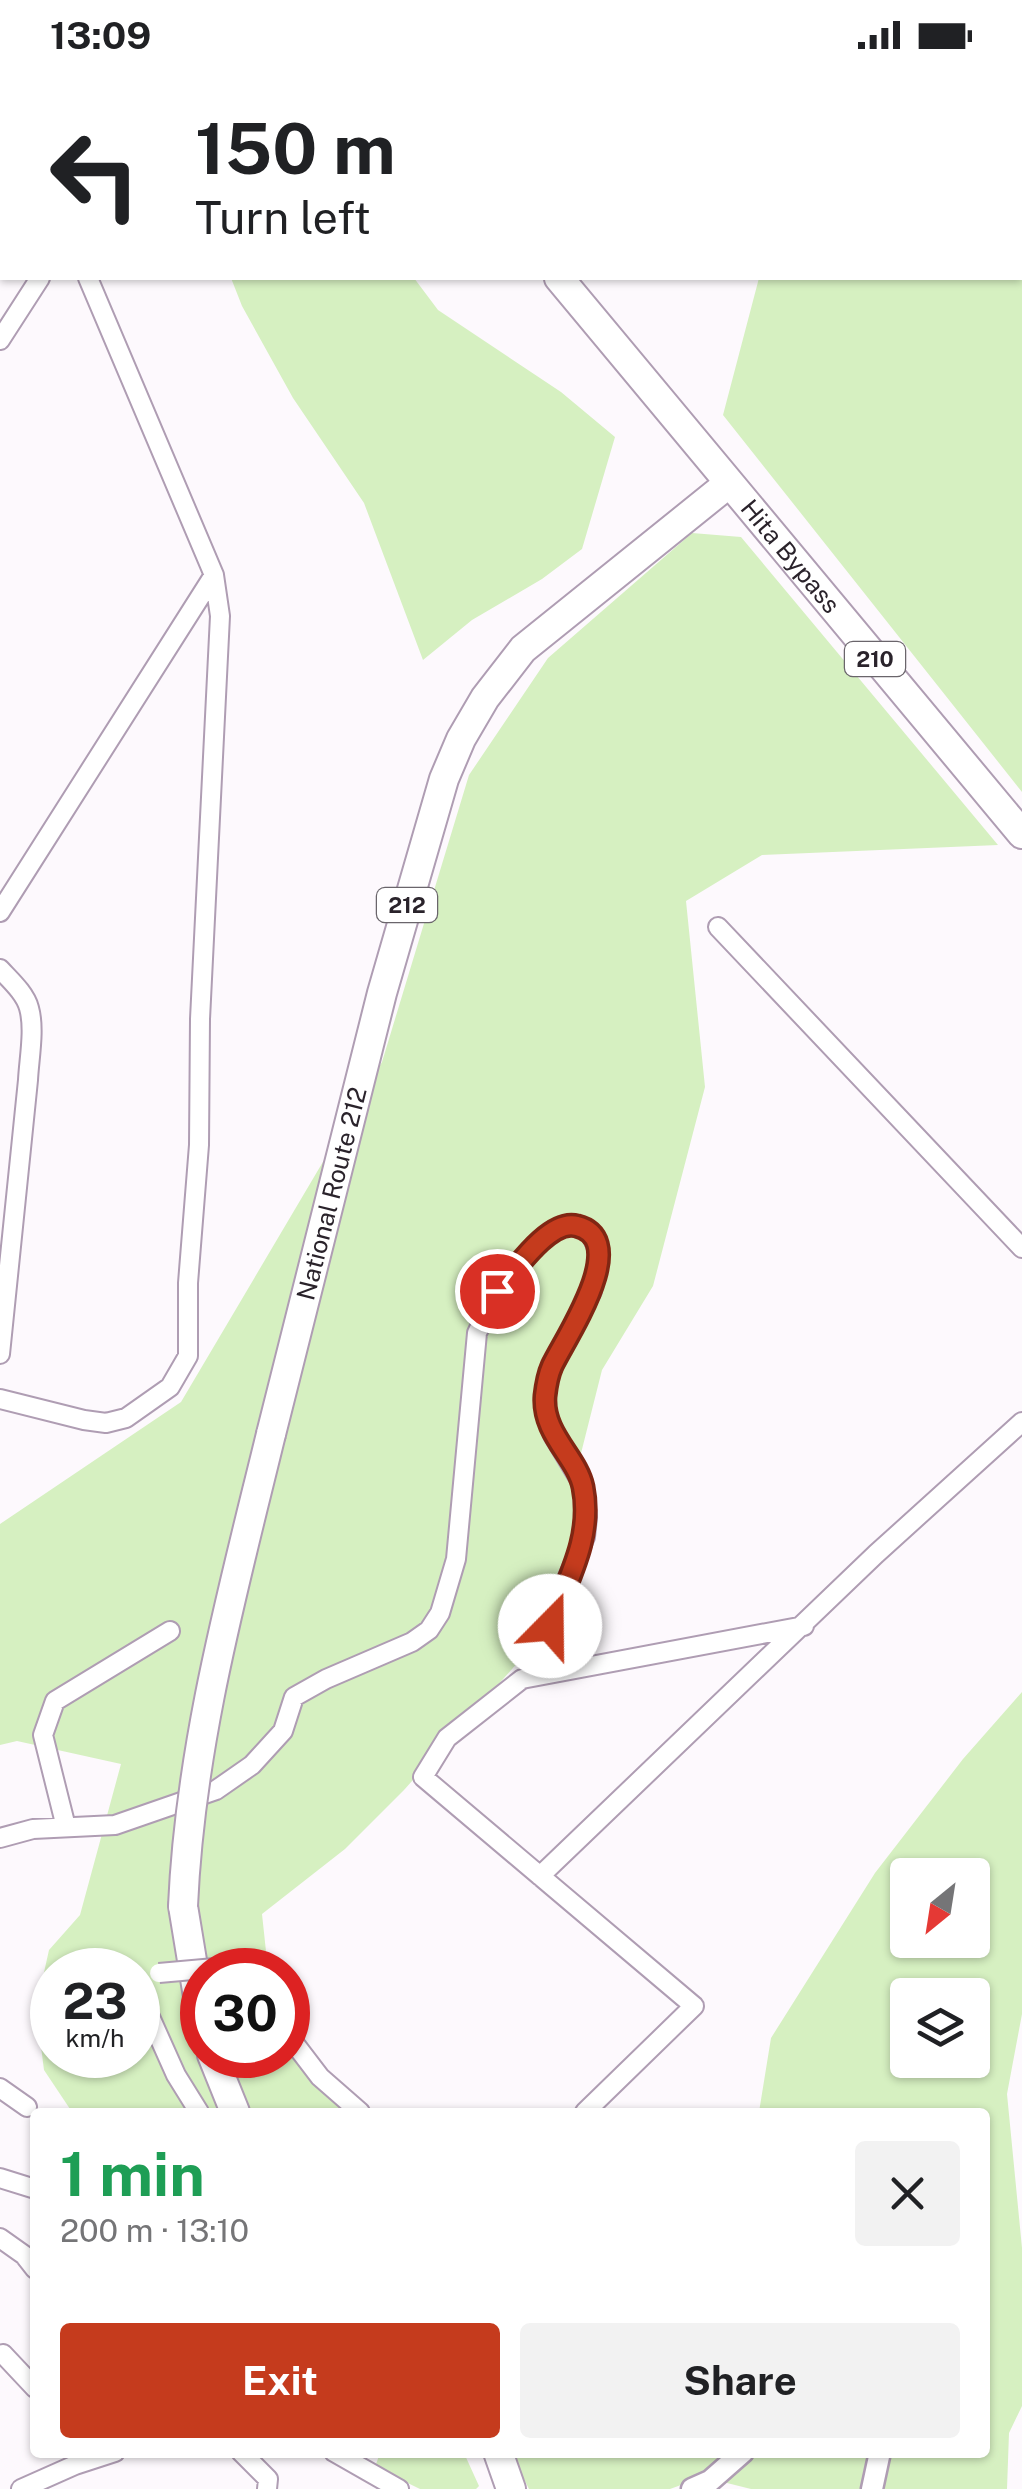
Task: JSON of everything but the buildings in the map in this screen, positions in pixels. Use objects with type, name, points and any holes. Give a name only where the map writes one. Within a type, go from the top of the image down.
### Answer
[{"type":"highway","name":"Hita Bypass","points":[[561,280],[1022,834]]},
{"type":"highway","name":"National Route 212","points":[[190,1948],[183,1906],[186,1842],[218,1649],[382,993],[444,778],[485,698],[523,650],[728,484]]},
{"type":"highway","points":[[221,2078],[233,2108]]},
{"type":"highway","points":[[500,2458],[511,2489]]},
{"type":"street","points":[[0,340],[39,280]]},
{"type":"street","points":[[0,1399],[84,1420],[106,1422],[126,1418],[170,1387],[188,1356],[188,1283],[199,1145],[200,1019],[220,616],[214,576],[89,280]]},
{"type":"street","points":[[0,912],[214,576]]},
{"type":"street","points":[[718,927],[1022,1248]]},
{"type":"street","points":[[0,969],[29,1008],[28,1080],[0,1354]]},
{"type":"street","points":[[0,1838],[34,1830],[115,1825],[216,1790],[252,1765],[283,1731],[294,1697],[396,1650],[429,1630],[440,1612],[456,1560],[477,1332],[497,1291],[529,1252],[551,1232],[569,1225],[580,1226],[591,1234],[598,1252],[592,1291],[550,1370],[544,1400],[553,1435],[583,1485],[585,1538],[532,1661],[531,1676]]},
{"type":"street","points":[[540,1876],[876,1554],[1022,1422]]},
{"type":"street","points":[[590,2108],[694,2006],[423,1777],[447,1738],[522,1679],[804,1626]]},
{"type":"street","points":[[66,1828],[44,1734],[55,1701],[170,1630]]},
{"type":"street","points":[[160,2039],[196,2108]]},
{"type":"street","points":[[310,2064],[355,2108]]},
{"type":"street","points":[[0,2088],[27,2107]]},
{"type":"street","points":[[0,2178],[30,2187]]},
{"type":"street","points":[[0,2238],[30,2264]]},
{"type":"street","points":[[3,2354],[30,2383]]},
{"type":"street","points":[[21,2489],[84,2458]]},
{"type":"street","points":[[247,2458],[268,2479],[267,2489]]},
{"type":"street","points":[[344,2458],[398,2489]]},
{"type":"street","points":[[692,2489],[710,2481],[737,2458]]},
{"type":"street","points":[[872,2489],[879,2458]]},
{"type":"green space","points":[[232,280],[416,280],[438,310],[561,392],[615,437],[582,549],[542,579],[472,620],[423,660],[364,503],[293,398]]},
{"type":"green space","points":[[758,280],[1022,280],[1022,792],[723,415]]},
{"type":"green space","points":[[692,533],[741,537],[998,845],[762,855],[686,901],[705,1087],[653,1286],[602,1370],[572,1489],[575,1546],[521,1659],[404,1790],[345,1849],[262,1914],[266,1948],[180,1948],[180,2078],[310,2078],[310,2074],[347,2108],[69,2108],[49,2078],[160,2078],[160,1948],[51,1948],[80,1915],[121,1764],[17,1741],[0,1745],[0,1524],[181,1402],[382,1062],[469,775],[548,658]]},
{"type":"green space","points":[[1022,1692],[1022,2014],[1007,2094],[1022,2248],[1022,2406],[1009,2433],[1007,2489],[751,2489],[703,2477],[670,2489],[529,2489],[514,2458],[990,2458],[990,2108],[760,2108],[771,2038],[875,1873],[963,1759]]},
{"type":"green space","points":[[378,2458],[466,2458],[479,2486],[420,2489],[375,2467]]},
{"type":"route","points":[[497,1291],[551,1232],[569,1225],[580,1226],[596,1243],[592,1291],[550,1370],[544,1400],[553,1435],[583,1485],[587,1517],[585,1538],[550,1626]]}]
